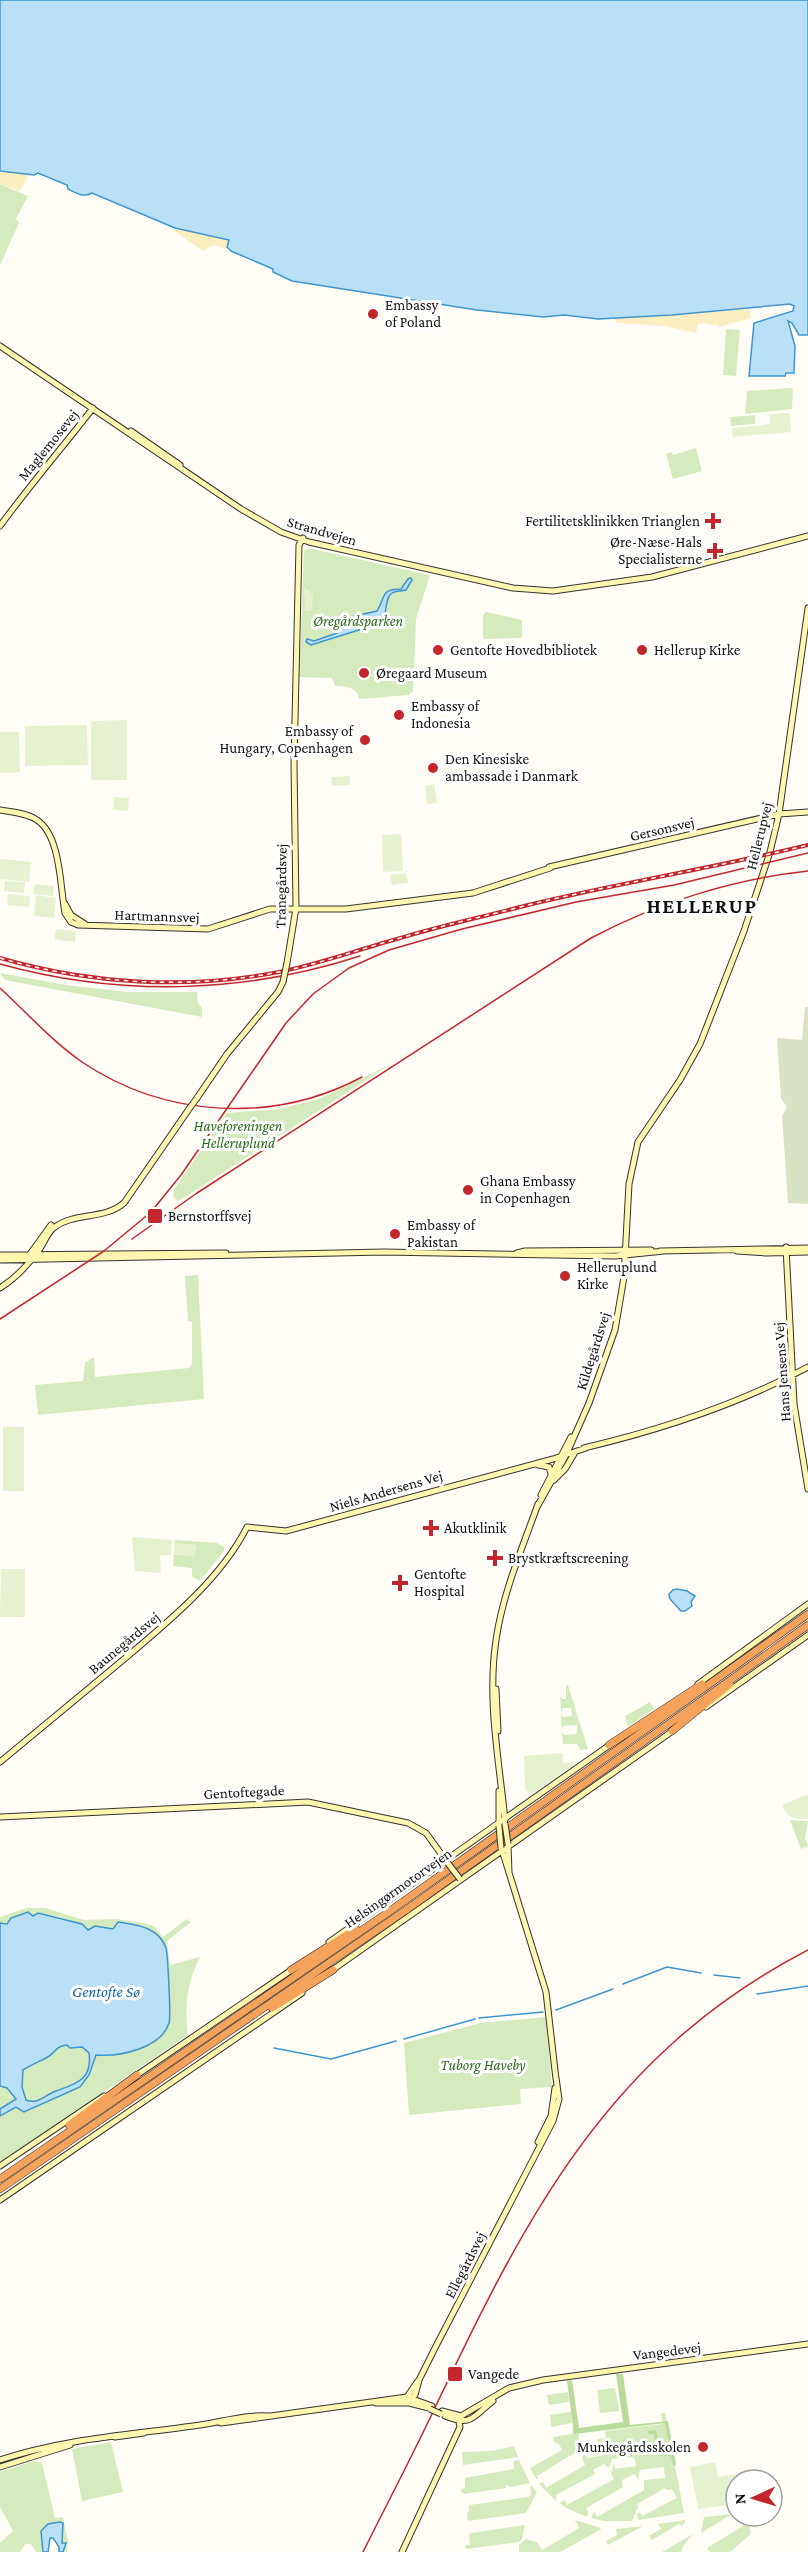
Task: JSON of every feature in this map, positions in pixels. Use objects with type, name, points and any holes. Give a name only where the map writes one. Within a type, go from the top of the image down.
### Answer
[{"type":"highway","name":"Helsingørmotorvejen","points":[[0,2179],[390,1911],[808,1614]]},
{"type":"highway","name":"Helsingørmotorvejen","points":[[0,2189],[424,1898],[808,1625]]},
{"type":"highway","points":[[609,1745],[778,1632],[782,1633]]},
{"type":"highway","points":[[672,1731],[681,1721],[729,1686],[732,1678]]},
{"type":"highway","points":[[291,1970],[382,1912],[390,1911]]},
{"type":"highway","points":[[218,2039],[222,2039],[333,1970]]},
{"type":"highway","points":[[43,2148],[46,2142],[137,2075]]},
{"type":"street","name":"Strandvejen","points":[[0,346],[257,519],[281,532],[303,538],[518,588],[553,591],[638,579],[808,536]]},
{"type":"street","name":"Maglemosevej","points":[[0,526],[44,467],[61,451],[93,408]]},
{"type":"street","name":"Tranegårdsvej","points":[[32,1258],[54,1228],[75,1219],[110,1211],[124,1203],[227,1054],[278,992],[283,982],[296,908],[294,772],[299,546],[303,538]]},
{"type":"street","name":"Hellerupvej","points":[[635,1152],[642,1134],[690,1065],[707,1029],[744,931],[770,852],[779,814],[808,608]]},
{"type":"street","name":"Hartmannsvej","points":[[0,810],[28,815],[45,827],[53,840],[63,900],[71,915],[86,925],[208,929],[226,925],[265,909],[296,908]]},
{"type":"street","name":"Gersonsvej","points":[[296,908],[346,909],[473,892],[549,867],[779,814],[808,812]]},
{"type":"street","name":"Kildegårdsvej","points":[[505,1848],[497,1738],[493,1716],[496,1640],[519,1550],[537,1507],[584,1414],[615,1330],[622,1298],[627,1200],[635,1152]]},
{"type":"street","points":[[0,1260],[210,1257],[240,1254],[515,1253],[525,1251],[626,1253],[745,1248],[808,1250]]},
{"type":"street","name":"Hans Jensens Vej","points":[[786,1250],[792,1376],[798,1433],[808,1489]]},
{"type":"street","points":[[0,1254],[32,1258]]},
{"type":"street","points":[[9,1283],[32,1258]]},
{"type":"street","points":[[0,1288],[17,1280],[32,1258]]},
{"type":"street","points":[[542,1462],[699,1414],[792,1376],[808,1367]]},
{"type":"street","points":[[564,1454],[586,1448]]},
{"type":"street","name":"Kildegårdsvej","points":[[552,1478],[559,1476],[577,1451]]},
{"type":"street","points":[[542,1462],[549,1467],[552,1478]]},
{"type":"street","name":"Niels Andersens Vej","points":[[247,1527],[286,1531],[542,1462]]},
{"type":"street","name":"Baunegårdsvej","points":[[0,1762],[167,1624],[194,1597],[234,1549],[247,1527]]},
{"type":"street","points":[[0,2166],[291,1970],[808,1604]]},
{"type":"street","points":[[0,2200],[272,2014],[808,1635]]},
{"type":"street","name":"Gentoftegade","points":[[0,1817],[308,1802],[408,1823],[426,1833],[460,1880]]},
{"type":"street","name":"Ellegårdsvej","points":[[412,2394],[531,2161],[551,2116],[556,2078],[548,2001],[509,1874],[505,1848]]},
{"type":"street","name":"Vangedevej","points":[[462,2423],[486,2402],[509,2388],[529,2383],[572,2375],[808,2344]]},
{"type":"street","name":"Vangedevej","points":[[462,2423],[501,2396],[529,2383]]},
{"type":"street","points":[[394,2403],[412,2394]]},
{"type":"street","points":[[412,2394],[417,2404]]},
{"type":"street","points":[[0,2460],[34,2449],[113,2437],[122,2433],[228,2423],[412,2394],[462,2423],[402,2552]]},
{"type":"street","points":[[371,2402],[417,2404],[431,2407]]},
{"type":"street","points":[[0,2467],[89,2440]]},
{"type":"green space","points":[[0,184],[28,196],[16,219],[19,223],[0,265]]},
{"type":"green space","points":[[726,329],[740,330],[736,376],[723,375]]},
{"type":"green space","points":[[793,389],[792,409],[745,414],[747,391]]},
{"type":"green space","points":[[790,413],[791,432],[733,437],[732,428],[770,424],[769,414]]},
{"type":"green space","points":[[755,415],[755,424],[731,426],[730,417]]},
{"type":"green space","points":[[696,448],[702,471],[673,479],[666,454],[672,452],[673,455]]},
{"type":"green space","name":"Øregårdsparken","points":[[308,548],[385,565],[385,567],[430,575],[416,619],[413,691],[409,695],[359,699],[353,689],[335,686],[332,678],[299,677],[304,551]]},
{"type":"green space","points":[[304,587],[313,595],[312,611],[305,611]]},
{"type":"green space","points":[[486,612],[522,620],[522,638],[483,639],[483,615]]},
{"type":"green space","points":[[127,720],[127,780],[91,780],[91,721]]},
{"type":"green space","points":[[87,725],[88,765],[25,766],[25,726]]},
{"type":"green space","points":[[0,732],[19,732],[20,772],[0,773]]},
{"type":"green space","points":[[350,776],[350,785],[332,786],[331,777]]},
{"type":"green space","points":[[434,784],[437,803],[427,804],[425,786]]},
{"type":"green space","points":[[114,797],[129,798],[128,811],[113,810]]},
{"type":"green space","points":[[401,834],[403,871],[383,872],[382,835]]},
{"type":"green space","points":[[0,859],[31,862],[29,882],[0,879]]},
{"type":"green space","points":[[406,873],[408,883],[392,885],[390,875]]},
{"type":"green space","points":[[5,881],[25,882],[24,893],[4,891]]},
{"type":"green space","points":[[35,884],[54,886],[53,896],[33,894]]},
{"type":"green space","points":[[8,894],[30,896],[29,907],[7,905]]},
{"type":"green space","points":[[36,895],[56,898],[54,918],[34,916]]},
{"type":"green space","points":[[56,929],[76,931],[75,942],[54,939]]},
{"type":"green space","points":[[0,973],[66,985],[128,992],[197,992],[202,1017],[5,980]]},
{"type":"green space","points":[[805,1007],[808,1007],[808,1204],[788,1203],[782,1116],[787,1107],[781,1098],[777,1038],[802,1040]]},
{"type":"green space","name":"Haveforeningen Helleruplund","points":[[391,1064],[182,1199],[177,1201],[173,1196],[174,1190],[226,1113],[279,1109],[319,1099]]},
{"type":"green space","points":[[198,1275],[204,1399],[38,1415],[35,1385],[83,1381],[85,1363],[94,1357],[95,1377],[189,1368],[192,1364],[192,1322],[188,1321],[185,1276]]},
{"type":"green space","points":[[3,1427],[24,1427],[24,1491],[3,1491]]},
{"type":"green space","points":[[132,1537],[172,1540],[171,1555],[160,1555],[161,1573],[135,1571]]},
{"type":"green space","points":[[175,1540],[217,1543],[224,1547],[224,1551],[200,1581],[192,1576],[192,1568],[173,1566]]},
{"type":"green space","points":[[175,1543],[196,1545],[195,1556],[174,1555]]},
{"type":"green space","points":[[1,1569],[25,1569],[25,1617],[0,1617]]},
{"type":"green space","points":[[566,1685],[568,1685],[588,1749],[580,1750],[577,1744],[563,1744],[562,1732],[564,1735],[577,1734],[577,1725],[564,1726],[562,1729],[561,1714],[563,1717],[572,1716],[571,1708],[563,1708],[561,1711],[560,1696],[566,1699]]},
{"type":"green space","points":[[650,1702],[654,1709],[628,1727],[625,1716]]},
{"type":"green space","points":[[562,1753],[563,1763],[572,1762],[574,1765],[532,1794],[525,1790],[524,1756]]},
{"type":"green space","points":[[808,1794],[808,1819],[795,1818],[786,1813],[782,1805]]},
{"type":"green space","points":[[790,1820],[808,1821],[805,1838],[808,1846],[801,1849]]},
{"type":"green space","points":[[27,1908],[45,1908],[84,1920],[116,1919],[143,1923],[154,1926],[163,1937],[187,1919],[191,1922],[167,1941],[170,1965],[200,1957],[192,1976],[188,1995],[186,2014],[188,2035],[0,2162],[0,2116],[16,2107],[24,2111],[80,2087],[89,2075],[96,2055],[127,2052],[149,2044],[165,2031],[170,2018],[167,1952],[155,1933],[118,1922],[113,1929],[95,1926],[88,1930],[62,1918],[47,1915],[33,1916],[27,1912],[12,1918],[6,1924],[0,1923],[0,1917]]},
{"type":"green space","name":"Tuborg Haveby","points":[[546,2017],[552,2087],[520,2089],[521,2104],[409,2115],[404,2043],[481,2023]]},
{"type":"green space","points":[[67,2045],[70,2048],[82,2047],[89,2053],[90,2062],[85,2075],[76,2083],[38,2100],[26,2100],[22,2087],[23,2070],[49,2056],[60,2046]]},
{"type":"green space","points":[[0,2086],[7,2088],[16,2099],[0,2109]]},
{"type":"green space","points":[[616,2374],[623,2374],[630,2425],[668,2421],[676,2465],[673,2465],[671,2456],[630,2454],[630,2448],[656,2449],[654,2434],[648,2434],[648,2431],[656,2430],[660,2449],[670,2449],[665,2423],[574,2434],[567,2381],[572,2380],[579,2428],[623,2422]]},
{"type":"green space","points":[[615,2388],[619,2411],[600,2413],[597,2390]]},
{"type":"green space","points":[[568,2392],[569,2402],[549,2405],[547,2395]]},
{"type":"green space","points":[[571,2412],[572,2423],[551,2427],[550,2415]]},
{"type":"green space","points":[[661,2413],[665,2413],[684,2513],[638,2520],[637,2514],[640,2512],[642,2516],[677,2498],[672,2489],[665,2488],[637,2504],[638,2507],[632,2521],[604,2521],[591,2518],[594,2512],[597,2517],[644,2490],[644,2480],[665,2478],[664,2467],[640,2470],[638,2480],[635,2474],[622,2480],[623,2487],[586,2508],[587,2517],[560,2503],[564,2500],[567,2505],[614,2479],[611,2473],[614,2463],[615,2469],[636,2466],[634,2457],[612,2459],[609,2468],[604,2464],[593,2470],[595,2474],[556,2495],[556,2501],[539,2484],[543,2482],[546,2488],[585,2465],[582,2458],[585,2452],[587,2458],[612,2454],[610,2446],[598,2447],[597,2439],[606,2438],[605,2431],[662,2424]]},
{"type":"green space","points":[[573,2426],[574,2434],[578,2433],[580,2448],[584,2447],[582,2451],[561,2461],[537,2476],[538,2479],[536,2479],[530,2468],[562,2450],[559,2444],[554,2442],[553,2437],[572,2434]]},
{"type":"green space","points":[[111,2442],[123,2492],[82,2501],[72,2449]]},
{"type":"green space","points":[[514,2446],[518,2457],[463,2465],[462,2452],[492,2451]]},
{"type":"green space","points":[[519,2460],[530,2483],[511,2487],[506,2485],[506,2488],[464,2494],[461,2492],[461,2489],[465,2488],[465,2478],[514,2469],[514,2461]]},
{"type":"green space","points":[[34,2461],[42,2463],[55,2518],[63,2517],[68,2542],[67,2552],[63,2552],[66,2544],[62,2543],[60,2522],[49,2524],[43,2552],[36,2552],[31,2544],[25,2544],[20,2552],[0,2552],[0,2543],[13,2531],[0,2507],[0,2472]]},
{"type":"green space","points":[[715,2462],[718,2477],[724,2476],[724,2506],[698,2509],[690,2467]]},
{"type":"green space","points":[[530,2486],[537,2492],[526,2513],[468,2521],[469,2505],[528,2497],[531,2495]]},
{"type":"green space","points":[[724,2515],[724,2519],[701,2533],[704,2517]]},
{"type":"green space","points":[[575,2520],[601,2528],[560,2552],[519,2552],[519,2545],[526,2539],[537,2542],[542,2550],[579,2528]]},
{"type":"green space","points":[[685,2520],[681,2526],[679,2524],[652,2540],[649,2536],[661,2529],[658,2524]]},
{"type":"green space","points":[[525,2525],[522,2539],[519,2542],[466,2549],[465,2545],[470,2545],[469,2534]]},
{"type":"green space","points":[[643,2526],[608,2545],[606,2541],[617,2535],[616,2529]]},
{"type":"green space","points":[[740,2528],[750,2528],[751,2534],[730,2552],[710,2552],[707,2548]]},
{"type":"green space","points":[[693,2534],[681,2552],[662,2552]]},
{"type":"sand","points":[[0,171],[29,174],[20,191],[0,184]]},
{"type":"sand","points":[[175,228],[229,240],[226,249],[213,245],[203,251],[173,230]]},
{"type":"sand","points":[[749,308],[751,318],[719,327],[704,323],[698,324],[696,333],[664,326],[617,323],[613,318],[695,314]]},
{"type":"water","points":[[0,0],[808,0],[808,335],[799,335],[792,323],[788,321],[795,346],[794,373],[786,373],[785,376],[749,376],[754,323],[793,311],[794,306],[790,304],[598,319],[564,315],[543,317],[477,310],[292,281],[273,272],[273,269],[231,251],[227,247],[229,240],[175,228],[92,193],[83,195],[77,193],[68,189],[67,185],[38,173],[34,175],[0,171]]},
{"type":"water","points":[[411,578],[406,590],[393,592],[389,596],[384,616],[378,624],[311,645],[306,642],[307,639],[314,641],[337,633],[354,616],[377,611],[387,592],[401,589]]},
{"type":"water","points":[[677,1589],[695,1596],[691,1602],[692,1606],[685,1611],[681,1611],[670,1599],[669,1594]]},
{"type":"water","name":"Gentofte Sø","points":[[28,1912],[33,1916],[38,1913],[82,1924],[88,1930],[95,1926],[113,1929],[118,1922],[153,1931],[163,1941],[166,1948],[170,2018],[164,2032],[157,2039],[138,2050],[96,2055],[89,2075],[80,2087],[24,2112],[16,2107],[0,2116],[0,2109],[16,2099],[7,2088],[0,2086],[0,1923],[7,1924],[11,1918]],"holes":[[[67,2045],[70,2048],[82,2047],[89,2053],[88,2069],[81,2080],[38,2100],[26,2100],[22,2087],[23,2070],[49,2056],[60,2047]]]},
{"type":"water","points":[[63,2523],[62,2543],[66,2543],[63,2552],[59,2552],[59,2547],[53,2538],[50,2538],[48,2552],[43,2552],[41,2531],[48,2524]]},
{"type":"waterway","points":[[623,1984],[667,1967],[701,1973]]},
{"type":"waterway","points":[[714,1975],[740,1978]]},
{"type":"waterway","points":[[757,1994],[808,1986]]},
{"type":"waterway","points":[[556,2010],[613,1989]]},
{"type":"waterway","points":[[479,2018],[543,2012]]},
{"type":"waterway","points":[[404,2039],[475,2019]]},
{"type":"waterway","points":[[274,2048],[331,2059],[396,2041]]},
{"type":"tram line","points":[[0,1319],[104,1251],[151,1212],[181,1175],[286,1023],[313,994],[349,968],[389,950],[462,929],[576,902],[674,885],[808,853]]},
{"type":"tram line","points":[[132,1239],[197,1193],[591,938],[642,914],[696,894],[752,880],[808,871]]},
{"type":"tram line","points":[[0,964],[45,975],[90,982],[181,987],[271,978],[316,969],[360,956]]},
{"type":"tram line","points":[[0,988],[50,1036],[82,1062],[114,1081],[148,1095],[184,1104],[220,1108],[257,1108],[293,1102],[328,1092],[362,1077]]},
{"type":"tram line","points":[[363,2552],[502,2274],[539,2209],[579,2148],[625,2091],[677,2039],[738,1992],[808,1950]]},
{"type":"railway","points":[[0,958],[68,974],[103,979],[174,982],[244,978],[309,965],[429,930],[524,906],[808,845]]},
{"type":"place","name":"Embassy of Poland","points":[[373,314]]},
{"type":"place","name":"Fertilitetsklinikken Trianglen","points":[[713,521]]},
{"type":"place","name":"Øre-Næse-Hals Specialisterne","points":[[715,551]]},
{"type":"place","name":"Gentofte Hovedbibliotek","points":[[438,650]]},
{"type":"place","name":"Hellerup Kirke","points":[[642,650]]},
{"type":"place","name":"Øregaard Museum","points":[[364,673]]},
{"type":"place","name":"Embassy of Indonesia","points":[[399,715]]},
{"type":"place","name":"Embassy of Hungary, Copenhagen","points":[[365,740]]},
{"type":"place","name":"Den Kinesiske ambassade i Danmark","points":[[433,768]]},
{"type":"place","name":"Ghana Embassy in Copenhagen","points":[[468,1190]]},
{"type":"place","name":"Bernstorffsvej","points":[[155,1216]]},
{"type":"place","name":"Embassy of Pakistan","points":[[395,1234]]},
{"type":"place","name":"Helleruplund Kirke","points":[[565,1276]]},
{"type":"place","name":"Akutklinik","points":[[431,1528]]},
{"type":"place","name":"Brystkræftscreening","points":[[495,1558]]},
{"type":"place","name":"Gentofte Hospital","points":[[400,1583]]},
{"type":"place","name":"Vangede","points":[[455,2374]]},
{"type":"place","name":"Munkegårdsskolen","points":[[703,2447]]},
{"type":"district","name":"HELLERUP","points":[[702,906]]}]
